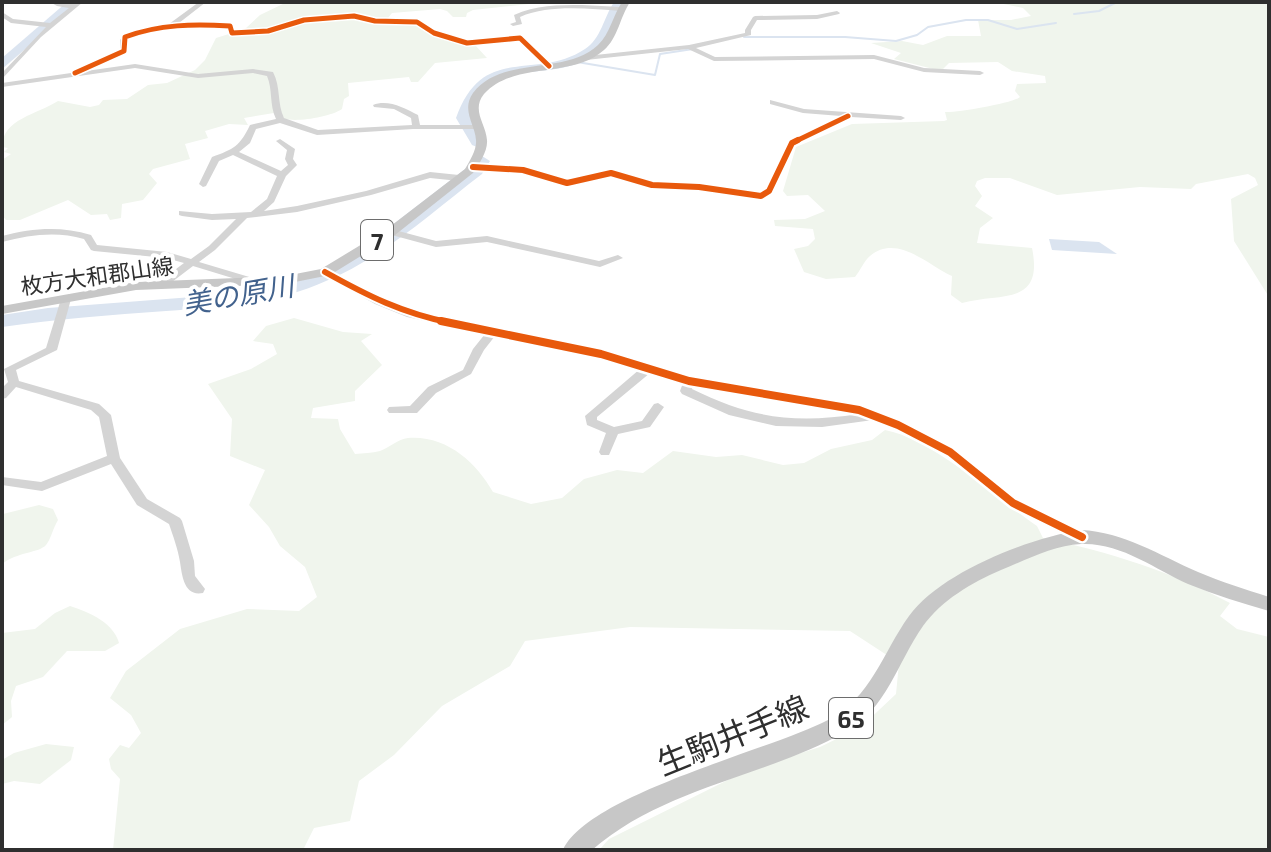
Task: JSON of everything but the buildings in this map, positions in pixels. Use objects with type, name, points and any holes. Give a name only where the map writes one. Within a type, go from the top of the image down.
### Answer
[{"type":"main road","points":[[473,167],[482,141],[470,115],[480,92],[504,76],[586,58],[609,41],[624,6]]},
{"type":"main road","name":"枚方大和郡山線","points":[[2,310],[64,308],[164,283],[297,279],[328,274],[391,232],[473,167]]},
{"type":"main road","name":"生駒井手線","points":[[575,850],[628,813],[668,792],[815,738],[847,721],[868,703],[886,680],[916,622],[953,587],[978,572],[1039,547],[1082,537],[1101,539],[1203,583],[1269,604]]},
{"type":"street","points":[[53,2],[73,5]]},
{"type":"street","points":[[172,25],[203,2]]},
{"type":"street","points":[[2,77],[73,5]]},
{"type":"street","points":[[513,24],[520,23],[516,16],[527,12],[561,7],[624,6]]},
{"type":"street","points":[[586,58],[689,47],[749,34],[755,18],[770,15],[818,18],[837,13]]},
{"type":"street","points":[[2,14],[11,21],[50,25]]},
{"type":"street","points":[[75,73],[124,51],[125,37],[154,26],[209,22],[230,26],[232,33],[272,31],[304,20],[354,16],[375,21],[417,22],[434,33],[467,43],[520,38],[549,66]]},
{"type":"street","points":[[689,47],[714,59],[874,57],[924,70],[980,73]]},
{"type":"street","points":[[2,85],[75,73],[113,72],[135,66],[198,76],[263,72],[273,80],[275,108],[281,120]]},
{"type":"street","points":[[773,102],[803,111],[901,118]]},
{"type":"street","points":[[377,105],[396,107],[415,117],[416,127]]},
{"type":"street","points":[[473,167],[523,170],[567,183],[611,173],[652,185],[699,187],[766,196],[792,143],[848,116]]},
{"type":"street","points":[[203,184],[215,159],[233,152],[247,141],[253,127],[281,120],[317,133],[475,127]]},
{"type":"street","points":[[255,213],[271,200],[282,175],[293,165],[289,159],[291,149],[280,141]]},
{"type":"street","points":[[233,152],[282,175]]},
{"type":"street","points":[[182,213],[212,217],[244,216],[297,209],[430,175],[459,178]]},
{"type":"street","points":[[164,283],[221,240],[244,216]]},
{"type":"street","points":[[2,239],[39,232],[70,231],[88,237],[94,248],[150,251],[252,281]]},
{"type":"street","points":[[391,232],[436,244],[487,239],[600,264],[618,258]]},
{"type":"street","points":[[328,274],[411,315],[601,354],[689,381],[838,405],[875,416],[950,452],[1013,503],[1082,537]]},
{"type":"street","points":[[14,383],[10,369],[51,350],[64,308]]},
{"type":"street","points":[[393,410],[413,410],[432,390],[467,372],[493,331]]},
{"type":"street","points":[[647,369],[591,416],[591,422],[613,431],[646,424],[658,407]]},
{"type":"street","points":[[689,381],[686,391],[741,417],[795,424],[875,416]]},
{"type":"street","points":[[2,395],[14,383]]},
{"type":"street","points":[[14,383],[95,407],[105,415],[114,458],[142,502],[175,521],[187,561],[188,578],[198,589]]},
{"type":"street","points":[[605,452],[613,431]]},
{"type":"street","points":[[2,481],[42,487],[114,458]]},
{"type":"shaded area","points":[[287,2],[548,2],[473,10],[466,17],[453,17],[440,9],[392,13],[388,18],[403,25],[420,26],[439,37],[475,45],[487,58],[435,63],[418,82],[411,82],[409,77],[348,83],[349,96],[344,99],[342,109],[322,116],[291,120],[285,119],[280,112],[244,118],[248,125],[229,124],[205,131],[208,138],[185,144],[190,159],[153,169],[149,174],[157,183],[143,200],[122,204],[121,218],[110,220],[107,214],[91,215],[68,200],[20,220],[6,220],[2,215],[2,160],[11,154],[4,152],[8,148],[2,147],[8,130],[22,118],[58,101],[90,107],[99,105],[103,100],[127,99],[148,85],[167,83],[195,70],[205,60],[216,38],[245,29],[260,15]]},
{"type":"shaded area","points":[[994,2],[1269,2],[1269,297],[1234,241],[1231,199],[1258,185],[1255,178],[1248,174],[1196,184],[1191,189],[1140,187],[1057,195],[1010,178],[977,181],[975,186],[982,196],[975,206],[993,218],[980,228],[977,243],[1032,248],[1034,267],[1031,280],[1016,294],[962,303],[951,295],[952,276],[912,254],[891,248],[870,256],[855,277],[826,279],[804,272],[794,249],[808,246],[815,239],[813,229],[775,226],[774,220],[805,219],[825,211],[808,195],[787,196],[783,191],[796,147],[852,124],[944,121],[947,120],[945,112],[984,107],[1020,97],[1015,91],[1017,84],[1046,83],[1045,76],[1012,71],[998,62],[949,63],[941,71],[894,59],[901,53],[871,43],[902,41],[923,45],[947,36],[981,36],[978,20],[1011,20],[1031,16],[1023,8]]},
{"type":"shaded area","points":[[1049,239],[1099,242],[1117,254],[1052,250]]},
{"type":"shaded area","points":[[294,318],[343,332],[372,334],[361,341],[382,365],[355,391],[355,401],[313,408],[311,418],[338,419],[340,429],[355,454],[380,451],[408,438],[435,441],[469,461],[493,492],[531,504],[562,498],[584,479],[617,470],[643,473],[673,451],[716,457],[742,455],[783,465],[804,463],[831,449],[872,440],[885,430],[924,445],[963,470],[1037,526],[1043,538],[1139,564],[1185,581],[1230,603],[1220,616],[1237,629],[1269,637],[1269,850],[599,850],[609,839],[750,769],[820,747],[861,727],[896,694],[899,663],[850,631],[630,627],[525,641],[510,666],[442,706],[394,755],[359,781],[350,821],[314,828],[303,850],[113,850],[120,779],[111,769],[109,759],[120,745],[129,748],[141,733],[131,715],[110,698],[126,671],[180,629],[247,609],[299,611],[317,597],[305,567],[280,546],[269,527],[249,505],[265,470],[230,456],[232,419],[208,384],[251,369],[277,354],[273,344],[253,341],[266,326]]},
{"type":"shaded area","points":[[2,504],[3,514],[39,505],[53,509],[58,520],[46,545],[2,564]]},
{"type":"shaded area","points":[[70,606],[106,624],[119,643],[105,651],[67,651],[43,677],[16,686],[11,701],[12,717],[2,725],[2,633],[35,629]]},
{"type":"shaded area","points":[[46,744],[74,747],[71,760],[40,784],[14,781],[2,784],[2,760],[14,753]]},
{"type":"waterway","points":[[2,65],[74,2]]},
{"type":"waterway","name":"美の原川","points":[[477,142],[463,118],[470,98],[482,84],[496,75],[570,61],[587,54],[603,37],[620,2]]},
{"type":"waterway","points":[[1074,14],[1099,11],[1117,2]]},
{"type":"waterway","points":[[744,37],[845,37],[896,41],[917,35],[928,27],[966,20],[988,20],[1017,29],[1056,23]]},
{"type":"waterway","points":[[577,62],[655,75],[660,54],[693,49]]},
{"type":"waterway","name":"美の原川","points":[[2,321],[48,314],[245,299],[275,293],[321,277],[372,249],[476,171],[482,161]]},
{"type":"cycle path","points":[[75,73],[124,51],[125,37],[151,29],[203,25],[230,26],[232,33],[268,31],[304,20],[354,16],[375,21],[417,22],[434,33],[467,43],[520,38],[549,66]]},
{"type":"cycle path","points":[[473,167],[523,170],[567,183],[611,173],[652,185],[699,187],[761,196],[769,191],[792,143],[848,116]]},
{"type":"cycle path","points":[[325,272],[379,302],[411,315],[601,354],[689,381],[859,410],[898,425],[950,452],[1013,503],[1082,537]]}]
